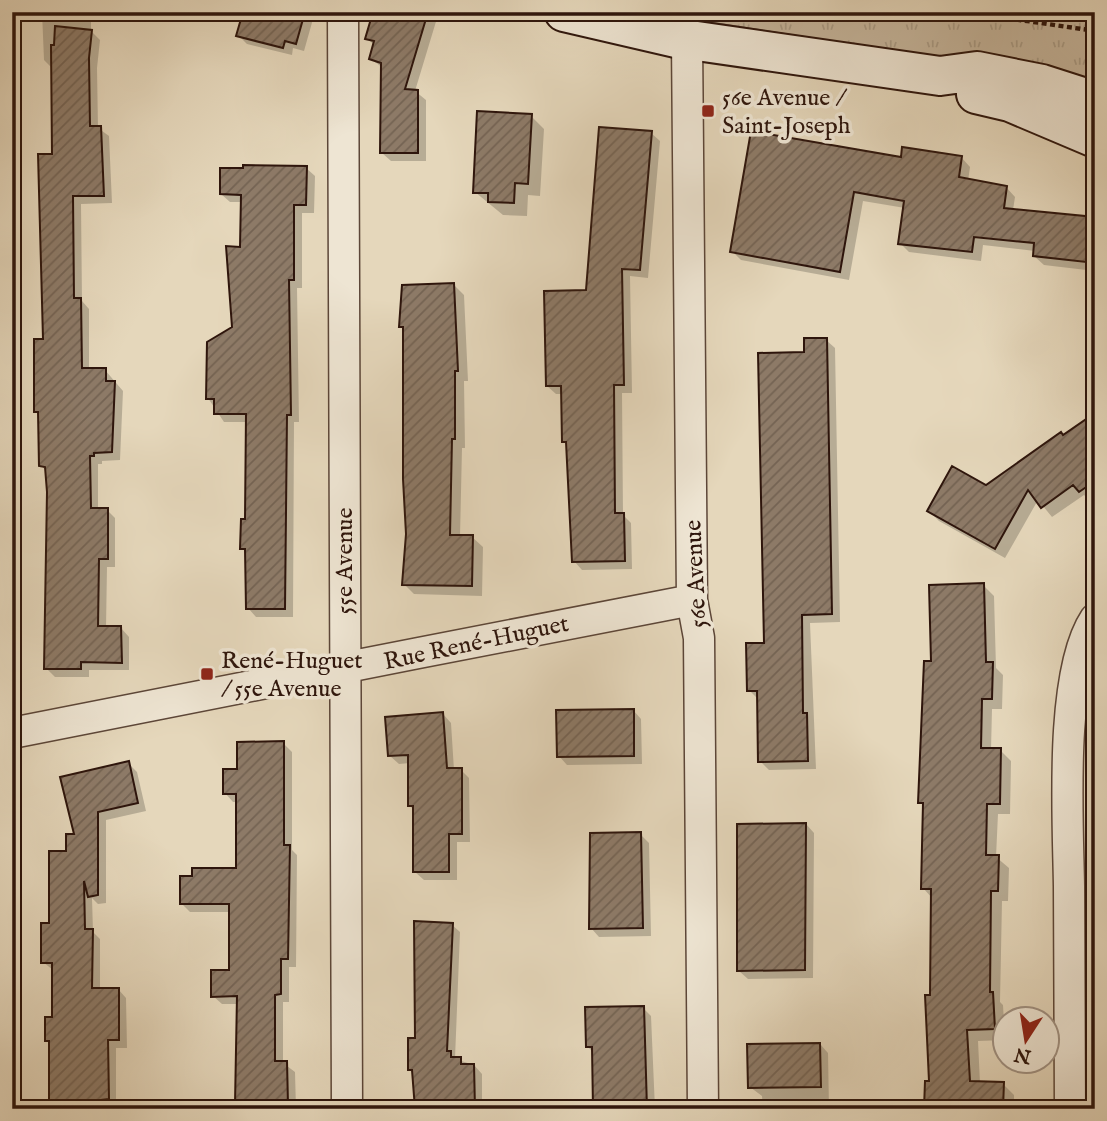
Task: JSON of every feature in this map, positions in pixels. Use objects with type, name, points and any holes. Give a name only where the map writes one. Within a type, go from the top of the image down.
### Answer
[{"type":"street","name":"55e Avenue","points":[[342,12],[347,1109]]},
{"type":"street","points":[[564,12],[687,40],[940,76],[976,71],[1042,84],[1095,100]]},
{"type":"street","name":"56e Avenue","points":[[687,40],[692,600],[699,638],[703,1109]]},
{"type":"street","points":[[940,76],[973,93],[1010,102],[1095,138]]},
{"type":"street","name":"Rue René-Huguet","points":[[12,733],[344,670],[516,632],[692,600]]},
{"type":"street","points":[[1070,1109],[1068,743],[1078,667],[1089,628],[1095,619]]},
{"type":"path","points":[[966,12],[1095,32]]},
{"type":"green space","points":[[643,12],[1095,12],[1095,89],[882,49]]},
{"type":"building","points":[[243,12],[305,12],[296,44],[285,41],[283,48],[236,36]]},
{"type":"building","points":[[373,12],[428,12],[405,89],[418,90],[418,153],[380,153],[381,63],[369,59],[374,41],[365,39]]},
{"type":"building","points":[[55,26],[92,30],[89,58],[90,126],[101,126],[104,196],[73,196],[74,298],[81,298],[82,368],[106,368],[106,381],[115,381],[112,452],[94,453],[94,456],[90,456],[91,508],[108,508],[108,559],[99,559],[98,626],[121,626],[122,663],[81,662],[81,669],[44,669],[47,492],[45,467],[39,466],[38,412],[34,412],[34,339],[43,339],[38,154],[52,154],[51,45],[54,45]]},
{"type":"building","points":[[477,111],[532,114],[528,184],[515,183],[514,203],[488,202],[488,193],[473,193]]},
{"type":"building","points":[[599,127],[652,131],[640,270],[622,269],[624,385],[614,385],[615,513],[624,513],[625,561],[572,562],[566,442],[562,442],[561,386],[546,386],[544,291],[586,290]]},
{"type":"building","points":[[751,131],[901,157],[902,147],[962,156],[959,177],[1007,186],[1004,208],[1095,217],[1095,263],[1033,256],[1034,243],[974,237],[972,252],[898,244],[904,201],[854,192],[840,272],[730,252]]},
{"type":"building","points":[[243,165],[307,166],[306,205],[294,205],[294,280],[289,280],[291,415],[287,415],[285,609],[246,609],[245,549],[240,549],[241,519],[245,519],[246,414],[214,414],[214,399],[206,399],[207,342],[232,327],[226,246],[240,247],[241,195],[220,194],[220,168],[243,168]]},
{"type":"building","points":[[454,283],[458,371],[455,371],[450,535],[473,535],[472,586],[402,585],[406,534],[403,479],[403,327],[399,327],[402,285]]},
{"type":"building","points":[[804,338],[827,338],[832,614],[802,615],[803,713],[807,713],[808,761],[758,762],[757,691],[747,691],[746,643],[764,643],[758,353],[804,352]]},
{"type":"building","points":[[1095,413],[1095,481],[1079,492],[1073,485],[1041,508],[1028,490],[995,549],[927,511],[952,466],[986,485],[1061,432],[1063,435]]},
{"type":"building","points":[[984,583],[986,662],[993,662],[992,699],[982,699],[981,748],[1001,748],[1000,804],[987,804],[986,855],[999,855],[998,891],[991,891],[990,992],[993,992],[994,1006],[992,1029],[967,1030],[970,1081],[1004,1082],[1003,1109],[924,1109],[925,1081],[929,1081],[925,995],[930,995],[931,889],[921,889],[923,803],[918,803],[924,661],[931,661],[929,585]]},
{"type":"building","points":[[634,709],[634,756],[557,757],[556,710]]},
{"type":"building","points":[[443,712],[447,768],[462,768],[462,834],[449,834],[449,872],[413,872],[413,806],[408,806],[408,755],[388,756],[385,717]]},
{"type":"building","points":[[284,741],[284,845],[290,845],[288,959],[281,959],[281,994],[275,995],[275,1061],[287,1061],[288,1105],[235,1104],[237,996],[211,997],[211,970],[229,970],[229,904],[180,904],[180,876],[192,876],[192,868],[236,868],[236,794],[223,794],[223,769],[237,769],[237,742]]},
{"type":"building","points":[[129,761],[138,803],[98,812],[98,895],[88,897],[84,881],[85,929],[93,929],[92,988],[119,988],[119,1040],[108,1040],[109,1099],[100,1100],[101,1103],[49,1103],[49,1041],[45,1041],[45,1017],[52,1017],[52,963],[41,963],[41,923],[49,923],[49,851],[66,851],[66,834],[74,834],[60,777]]},
{"type":"building","points":[[806,823],[805,970],[737,971],[737,824]]},
{"type":"building","points":[[641,832],[643,928],[589,929],[590,833]]},
{"type":"building","points":[[414,921],[453,923],[447,1051],[451,1051],[451,1057],[461,1057],[461,1064],[474,1064],[475,1109],[415,1109],[412,1070],[408,1070],[408,1038],[415,1038]]},
{"type":"building","points":[[644,1006],[647,1109],[593,1109],[592,1047],[586,1047],[585,1007]]},
{"type":"building","points":[[820,1043],[821,1087],[748,1088],[747,1044]]},
{"type":"place","name":"56e Avenue / Saint-Joseph","points":[[708,111]]},
{"type":"place","name":"René-Huguet / 55e Avenue","points":[[207,674]]}]
